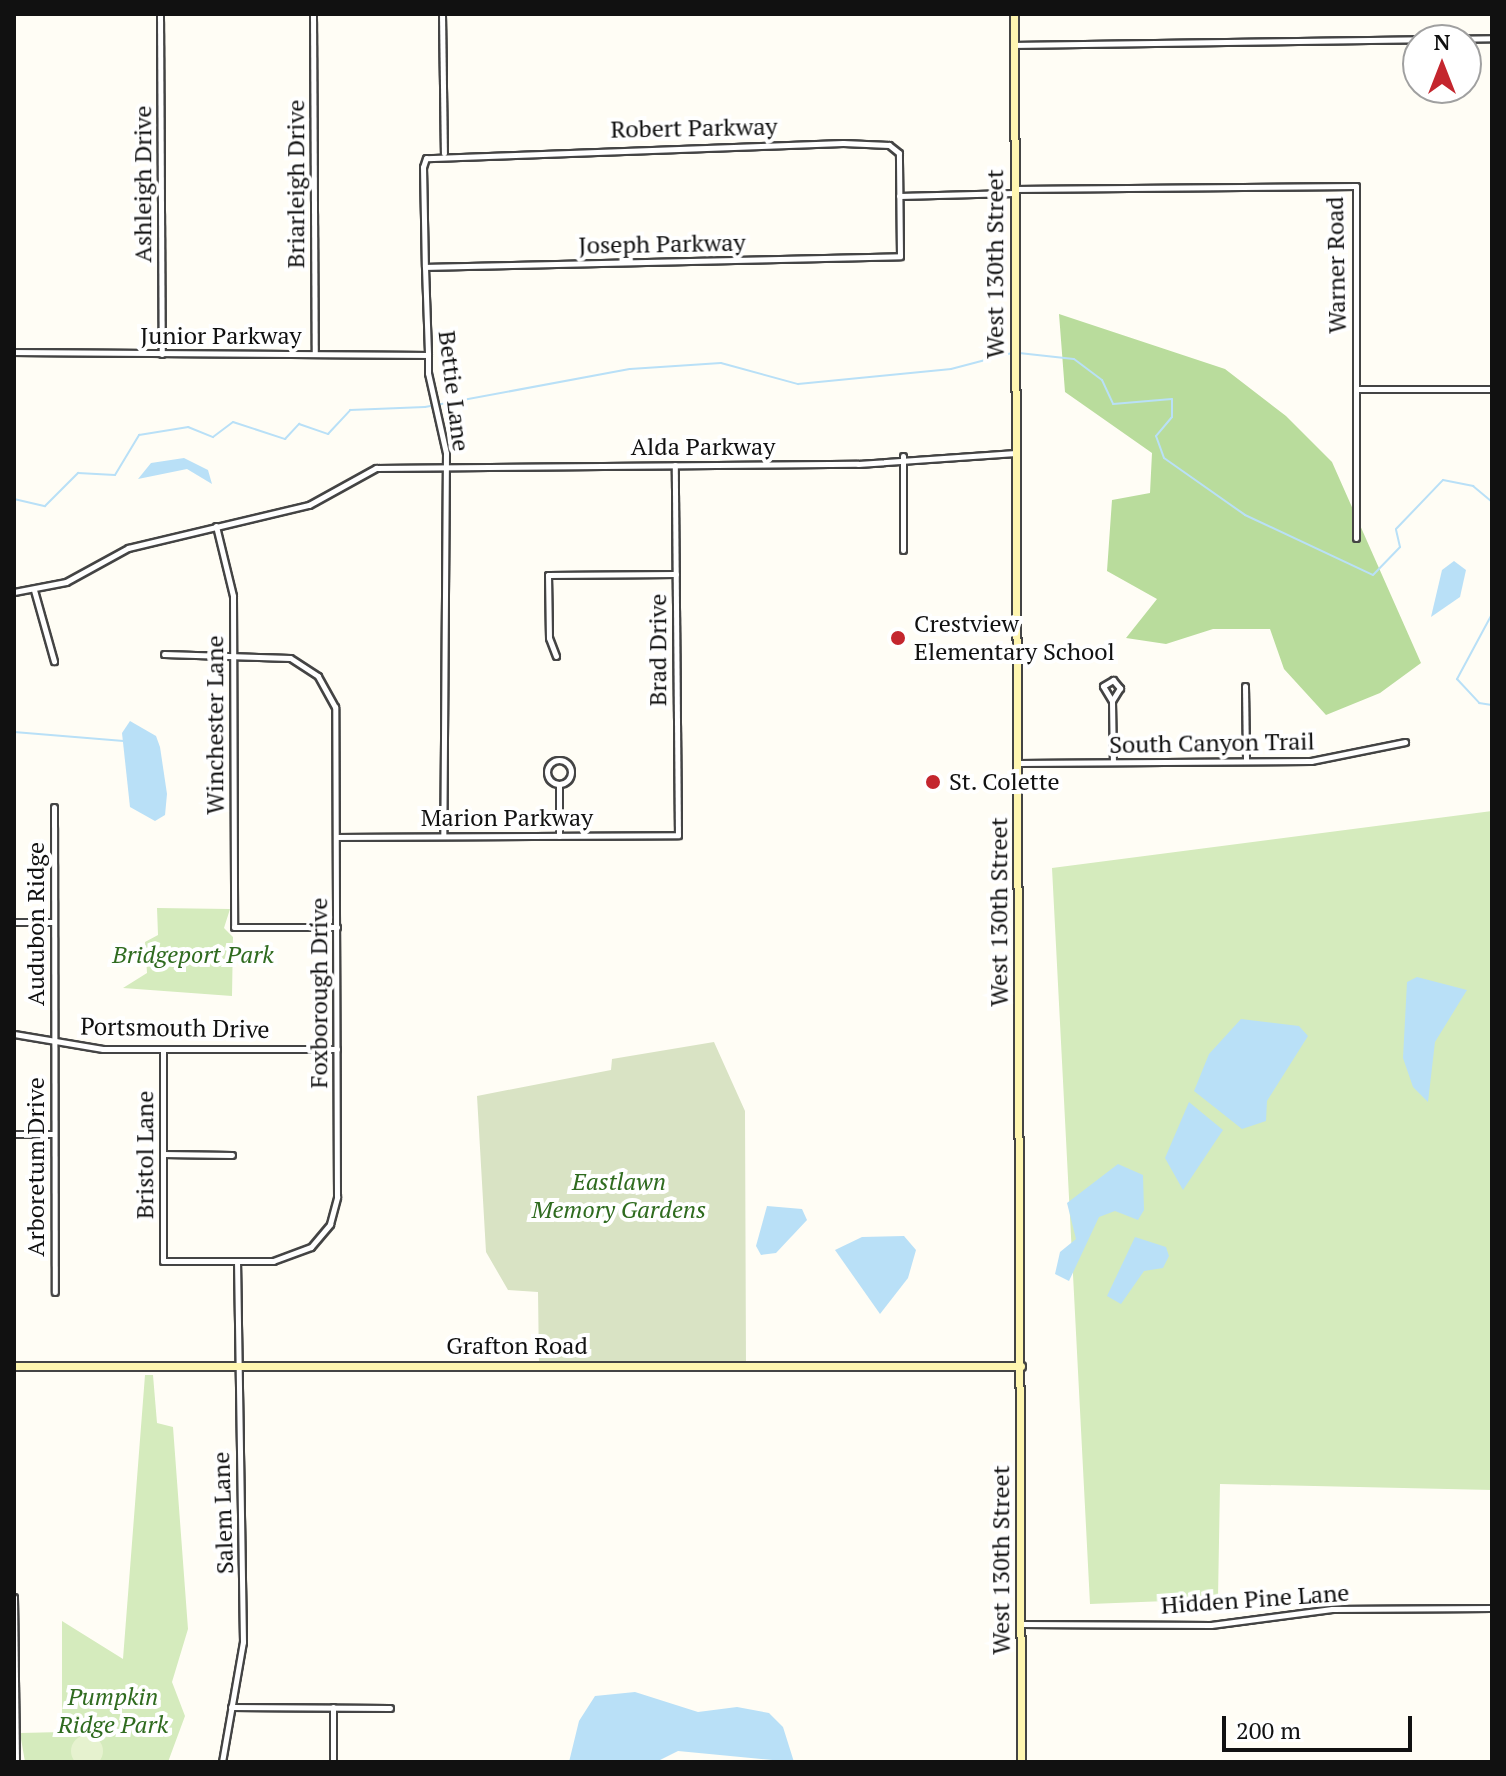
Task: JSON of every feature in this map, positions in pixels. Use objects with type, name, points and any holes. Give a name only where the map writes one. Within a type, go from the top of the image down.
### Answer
[{"type":"main road","name":"West 130th Street","points":[[1014,14],[1021,1762]]},
{"type":"main road","name":"Grafton Road","points":[[14,1366],[1021,1366]]},
{"type":"street","name":"Ashleigh Drive","points":[[160,14],[162,354]]},
{"type":"street","name":"Briarleigh Drive","points":[[313,14],[315,354]]},
{"type":"street","points":[[442,14],[444,153]]},
{"type":"street","points":[[1014,45],[1492,38]]},
{"type":"street","name":"Robert Parkway","points":[[444,153],[889,145],[899,153],[899,196]]},
{"type":"street","name":"Bettie Lane","points":[[443,836],[445,467],[428,355],[423,167],[429,155],[444,153]]},
{"type":"street","name":"Warner Road","points":[[1014,191],[1356,186],[1356,538]]},
{"type":"street","points":[[899,196],[1014,191]]},
{"type":"street","name":"Joseph Parkway","points":[[425,267],[900,256],[899,196]]},
{"type":"street","name":"Junior Parkway","points":[[14,352],[428,355]]},
{"type":"street","points":[[1356,389],[1492,389]]},
{"type":"street","name":"Alda Parkway","points":[[14,592],[66,582],[128,548],[309,505],[352,475],[388,467],[858,464],[903,456],[1016,453]]},
{"type":"street","points":[[903,456],[903,550]]},
{"type":"street","name":"Brad Drive","points":[[675,465],[678,835]]},
{"type":"street","name":"Winchester Lane","points":[[216,526],[232,589],[234,927],[337,927]]},
{"type":"street","points":[[556,656],[549,638],[548,575],[676,574]]},
{"type":"street","points":[[34,590],[54,661]]},
{"type":"street","name":"Foxborough Drive","points":[[163,1261],[237,1261],[299,1255],[332,1219],[337,1049],[336,719],[328,690],[290,658],[164,654]]},
{"type":"street","points":[[1245,686],[1246,761]]},
{"type":"street","points":[[1112,701],[1113,762]]},
{"type":"street","name":"South Canyon Trail","points":[[1018,763],[1337,759],[1405,742]]},
{"type":"street","points":[[559,784],[571,774],[560,759],[547,772],[559,784],[559,836]]},
{"type":"street","name":"Audubon Ridge","points":[[54,807],[54,1041]]},
{"type":"street","name":"Marion Parkway","points":[[337,837],[678,835]]},
{"type":"street","points":[[14,922],[54,922]]},
{"type":"street","name":"Portsmouth Drive","points":[[14,1034],[54,1041],[163,1049],[337,1049]]},
{"type":"street","name":"Arboretum Drive","points":[[54,1041],[55,1292]]},
{"type":"street","name":"Bristol Lane","points":[[163,1049],[163,1261]]},
{"type":"street","points":[[14,1134],[54,1134]]},
{"type":"street","points":[[163,1154],[232,1155]]},
{"type":"street","name":"Salem Lane","points":[[222,1762],[243,1642],[237,1261]]},
{"type":"street","points":[[14,1597],[16,1762]]},
{"type":"street","name":"Hidden Pine Lane","points":[[1021,1624],[1211,1625],[1332,1609],[1492,1608]]},
{"type":"street","points":[[231,1707],[390,1708]]},
{"type":"street","points":[[333,1707],[333,1762]]},
{"type":"green space","points":[[1059,314],[1225,369],[1286,416],[1332,462],[1421,663],[1380,693],[1326,715],[1284,669],[1270,629],[1213,629],[1166,644],[1126,638],[1157,599],[1107,571],[1112,500],[1150,493],[1152,453],[1065,392]]},
{"type":"green space","points":[[1492,811],[1492,1490],[1220,1484],[1218,1599],[1090,1604],[1052,868]]},
{"type":"green space","name":"Bridgeport Park","points":[[157,908],[230,909],[224,928],[233,937],[232,996],[123,988],[147,973],[145,942],[158,935]]},
{"type":"green space","name":"Eastlawn Memory Gardens","points":[[714,1042],[745,1111],[746,1366],[539,1366],[538,1292],[508,1290],[486,1252],[477,1096],[611,1070],[612,1059]]},
{"type":"green space","name":"Pumpkin Ridge Park","points":[[145,1375],[153,1375],[157,1423],[173,1427],[188,1629],[172,1682],[185,1716],[168,1762],[25,1762],[20,1733],[62,1732],[62,1621],[123,1659]]},
{"type":"green space","points":[[87,1735],[98,1740],[103,1751],[98,1762],[87,1767],[76,1762],[71,1751],[76,1740]]},
{"type":"water","points":[[184,458],[208,470],[212,484],[187,469],[138,479],[151,463]]},
{"type":"water","points":[[1454,561],[1466,570],[1460,597],[1431,617],[1442,570]]},
{"type":"water","points":[[130,721],[156,736],[160,747],[167,794],[165,815],[155,821],[130,807],[122,733]]},
{"type":"water","points":[[1417,977],[1467,990],[1435,1042],[1428,1102],[1413,1087],[1403,1058],[1407,982]]},
{"type":"water","points":[[1241,1019],[1299,1026],[1308,1036],[1267,1101],[1266,1121],[1242,1129],[1194,1091],[1209,1054]]},
{"type":"water","points":[[1189,1102],[1223,1130],[1183,1190],[1165,1158]]},
{"type":"water","points":[[1118,1164],[1143,1175],[1144,1210],[1138,1220],[1115,1211],[1099,1217],[1069,1281],[1055,1274],[1060,1252],[1076,1239],[1067,1203]]},
{"type":"water","points":[[767,1206],[802,1209],[807,1220],[776,1253],[761,1255],[756,1246]]},
{"type":"water","points":[[904,1236],[916,1250],[908,1278],[880,1314],[835,1250],[862,1237]]},
{"type":"water","points":[[1135,1237],[1166,1247],[1169,1256],[1163,1268],[1144,1271],[1121,1304],[1107,1296]]},
{"type":"water","points":[[635,1692],[698,1712],[737,1707],[769,1713],[783,1727],[794,1762],[678,1751],[656,1762],[569,1762],[579,1721],[595,1696]]},
{"type":"waterway","points":[[14,499],[45,506],[78,473],[115,475],[139,435],[188,427],[213,437],[233,422],[285,439],[299,424],[328,434],[350,410],[425,407],[630,369],[721,363],[798,384],[951,369],[1012,353]]},
{"type":"waterway","points":[[1019,353],[1074,359],[1102,380],[1113,404],[1172,399],[1172,417],[1156,436],[1164,458],[1245,515],[1373,575],[1400,547],[1396,529],[1443,480],[1473,486],[1492,502]]},
{"type":"waterway","points":[[1492,614],[1457,679],[1479,703],[1492,705]]},
{"type":"waterway","points":[[14,732],[124,741]]},
{"type":"place","name":"Crestview Elementary School","points":[[898,638]]},
{"type":"place","name":"St. Colette","points":[[933,782]]}]
